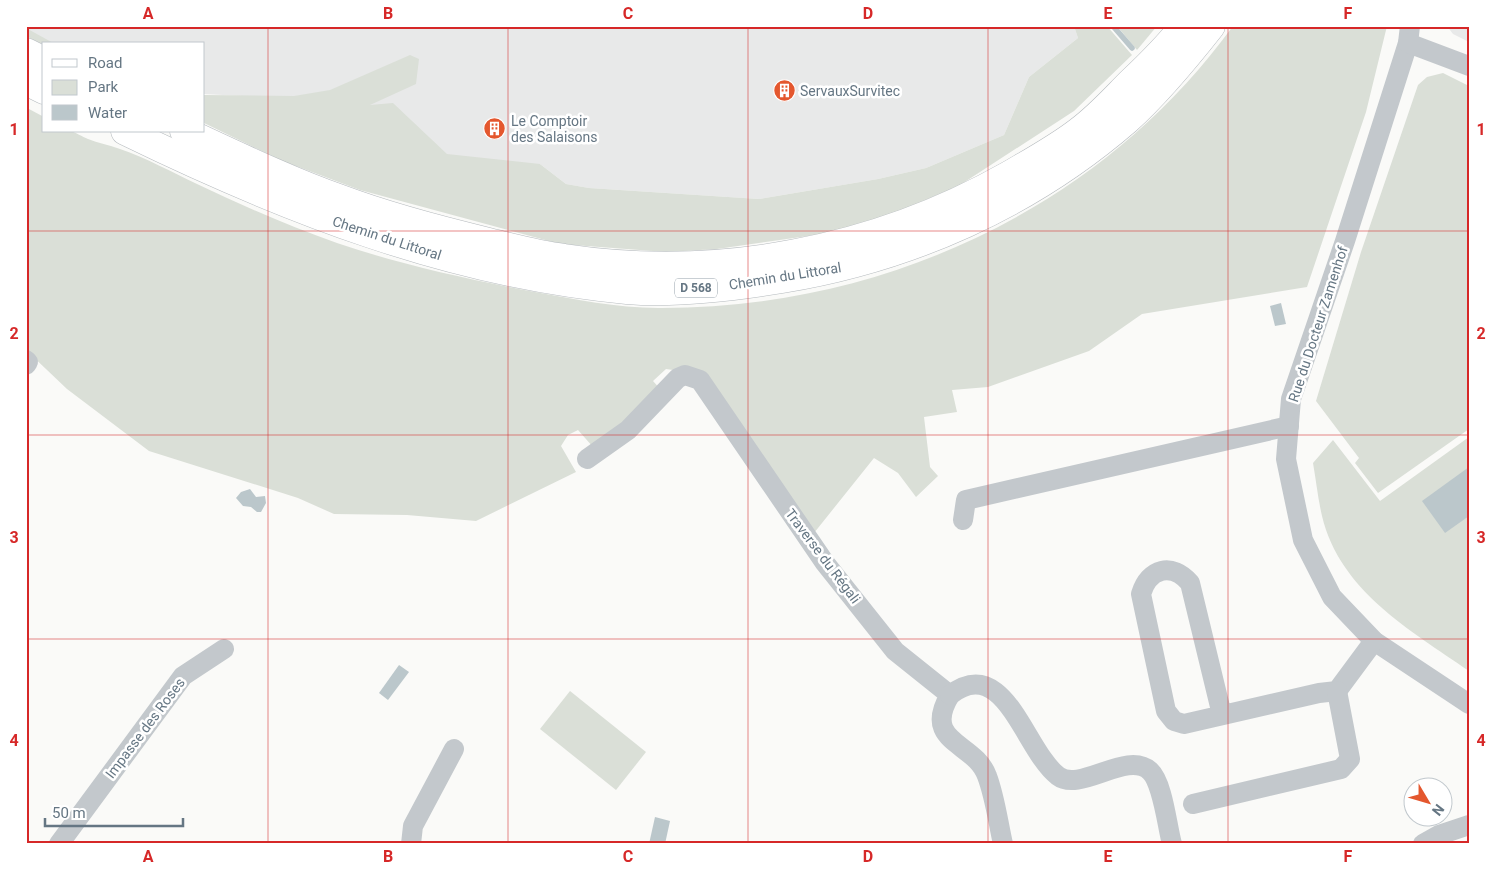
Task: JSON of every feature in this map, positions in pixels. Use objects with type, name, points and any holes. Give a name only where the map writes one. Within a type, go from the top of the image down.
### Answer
[{"type":"main road","name":"Chemin du Littoral","points":[[186,132],[263,168],[340,199],[404,220],[504,245],[562,258],[615,264],[667,266],[748,260],[819,250],[881,233],[922,218],[998,181],[1043,156],[1080,131],[1145,68],[1184,26]]},
{"type":"main road","name":"Chemin du Littoral","points":[[127,132],[252,190],[400,244],[453,259],[555,281],[630,290],[753,284],[825,271],[884,256],[931,240],[1011,200],[1079,158],[1129,118],[1163,84],[1211,26]]},
{"type":"main road","points":[[26,52],[42,60]]},
{"type":"main road","points":[[26,81],[42,89]]},
{"type":"street","points":[[1409,35],[1469,66]]},
{"type":"street","name":"Rue du Docteur Zamenhof","points":[[1409,35],[1345,241],[1291,399],[1286,459],[1303,540],[1332,597],[1374,641],[1469,704]]},
{"type":"street","name":"Traverse du Régali","points":[[587,459],[628,430],[678,378],[685,375],[700,380],[825,563],[896,651],[950,695]]},
{"type":"street","points":[[963,520],[966,500],[1289,426]]},
{"type":"street","points":[[1222,715],[1190,583],[1182,573],[1172,570],[1152,574],[1145,583],[1141,594],[1166,711],[1174,720],[1184,724],[1337,691],[1374,641]]},
{"type":"street","name":"Impasse des Roses","points":[[60,844],[183,676],[224,649]]},
{"type":"street","points":[[1003,844],[987,775],[980,762],[952,741],[941,722],[942,708],[950,695],[960,688],[974,684],[988,686],[1007,704],[1046,763],[1059,777],[1069,781],[1110,769],[1138,766],[1148,770],[1156,779],[1172,844]]},
{"type":"street","points":[[1193,804],[1342,769],[1350,759],[1337,691]]},
{"type":"street","points":[[410,844],[413,826],[454,749]]},
{"type":"street","points":[[1423,844],[1439,834],[1469,824]]},
{"type":"shaded area","points":[[26,26],[1074,26],[1078,38],[1029,77],[1004,135],[926,168],[878,179],[759,199],[589,188],[566,184],[540,164],[431,171],[263,97],[205,94],[205,42],[42,42],[42,44],[26,36]]},
{"type":"shaded area","points":[[1447,26],[1469,26],[1469,42],[1453,34]]},
{"type":"green space","points":[[1074,26],[1107,26],[1132,55],[1074,111],[960,185],[891,215],[822,234],[717,249],[666,252],[560,244],[360,190],[280,160],[205,123],[205,95],[294,96],[330,90],[410,55],[419,59],[416,84],[370,105],[393,103],[447,154],[540,164],[566,184],[589,188],[759,199],[878,179],[926,168],[1004,135],[1029,77],[1078,38]]},
{"type":"green space","points":[[1117,26],[1157,26],[1137,50]]},
{"type":"green space","points":[[1233,26],[1387,26],[1366,112],[1307,287],[1142,314],[1089,351],[988,387],[952,390],[957,412],[924,417],[930,467],[938,476],[916,497],[898,473],[874,458],[814,533],[701,374],[666,369],[653,381],[661,390],[593,447],[578,430],[568,435],[561,446],[576,472],[476,521],[407,515],[334,514],[298,498],[149,451],[67,389],[26,350],[26,115],[29,109],[42,116],[42,132],[72,132],[130,153],[284,223],[337,243],[435,271],[485,282],[612,305],[658,308],[742,304],[824,290],[904,267],[980,236],[1052,196],[1119,147],[1179,91]]},
{"type":"green space","points":[[26,28],[51,42],[42,42],[42,44],[26,36]]},
{"type":"green space","points":[[1443,73],[1469,86],[1469,429],[1378,493],[1355,463],[1359,458],[1316,401],[1361,252],[1418,85],[1427,77]]},
{"type":"green space","points":[[1469,437],[1469,671],[1401,624],[1361,587],[1344,566],[1331,543],[1322,516],[1313,463],[1333,440],[1380,501]]},
{"type":"green space","points":[[570,691],[646,752],[616,790],[540,729]]},
{"type":"water","points":[[1281,303],[1286,324],[1275,326],[1270,306]]},
{"type":"water","points":[[1469,467],[1469,516],[1445,533],[1422,501]]},
{"type":"water","points":[[250,489],[256,497],[265,496],[266,503],[261,512],[257,512],[251,507],[243,506],[236,498],[241,492]]},
{"type":"water","points":[[399,665],[409,672],[388,700],[379,693]]},
{"type":"water","points":[[655,817],[670,821],[665,844],[649,844]]},
{"type":"waterway","points":[[1113,26],[1132,48]]},
{"type":"place","name":"ServauxSurvitec","points":[[784,91]]},
{"type":"place","name":"Le Comptoir des Salaisons","points":[[495,129]]}]
